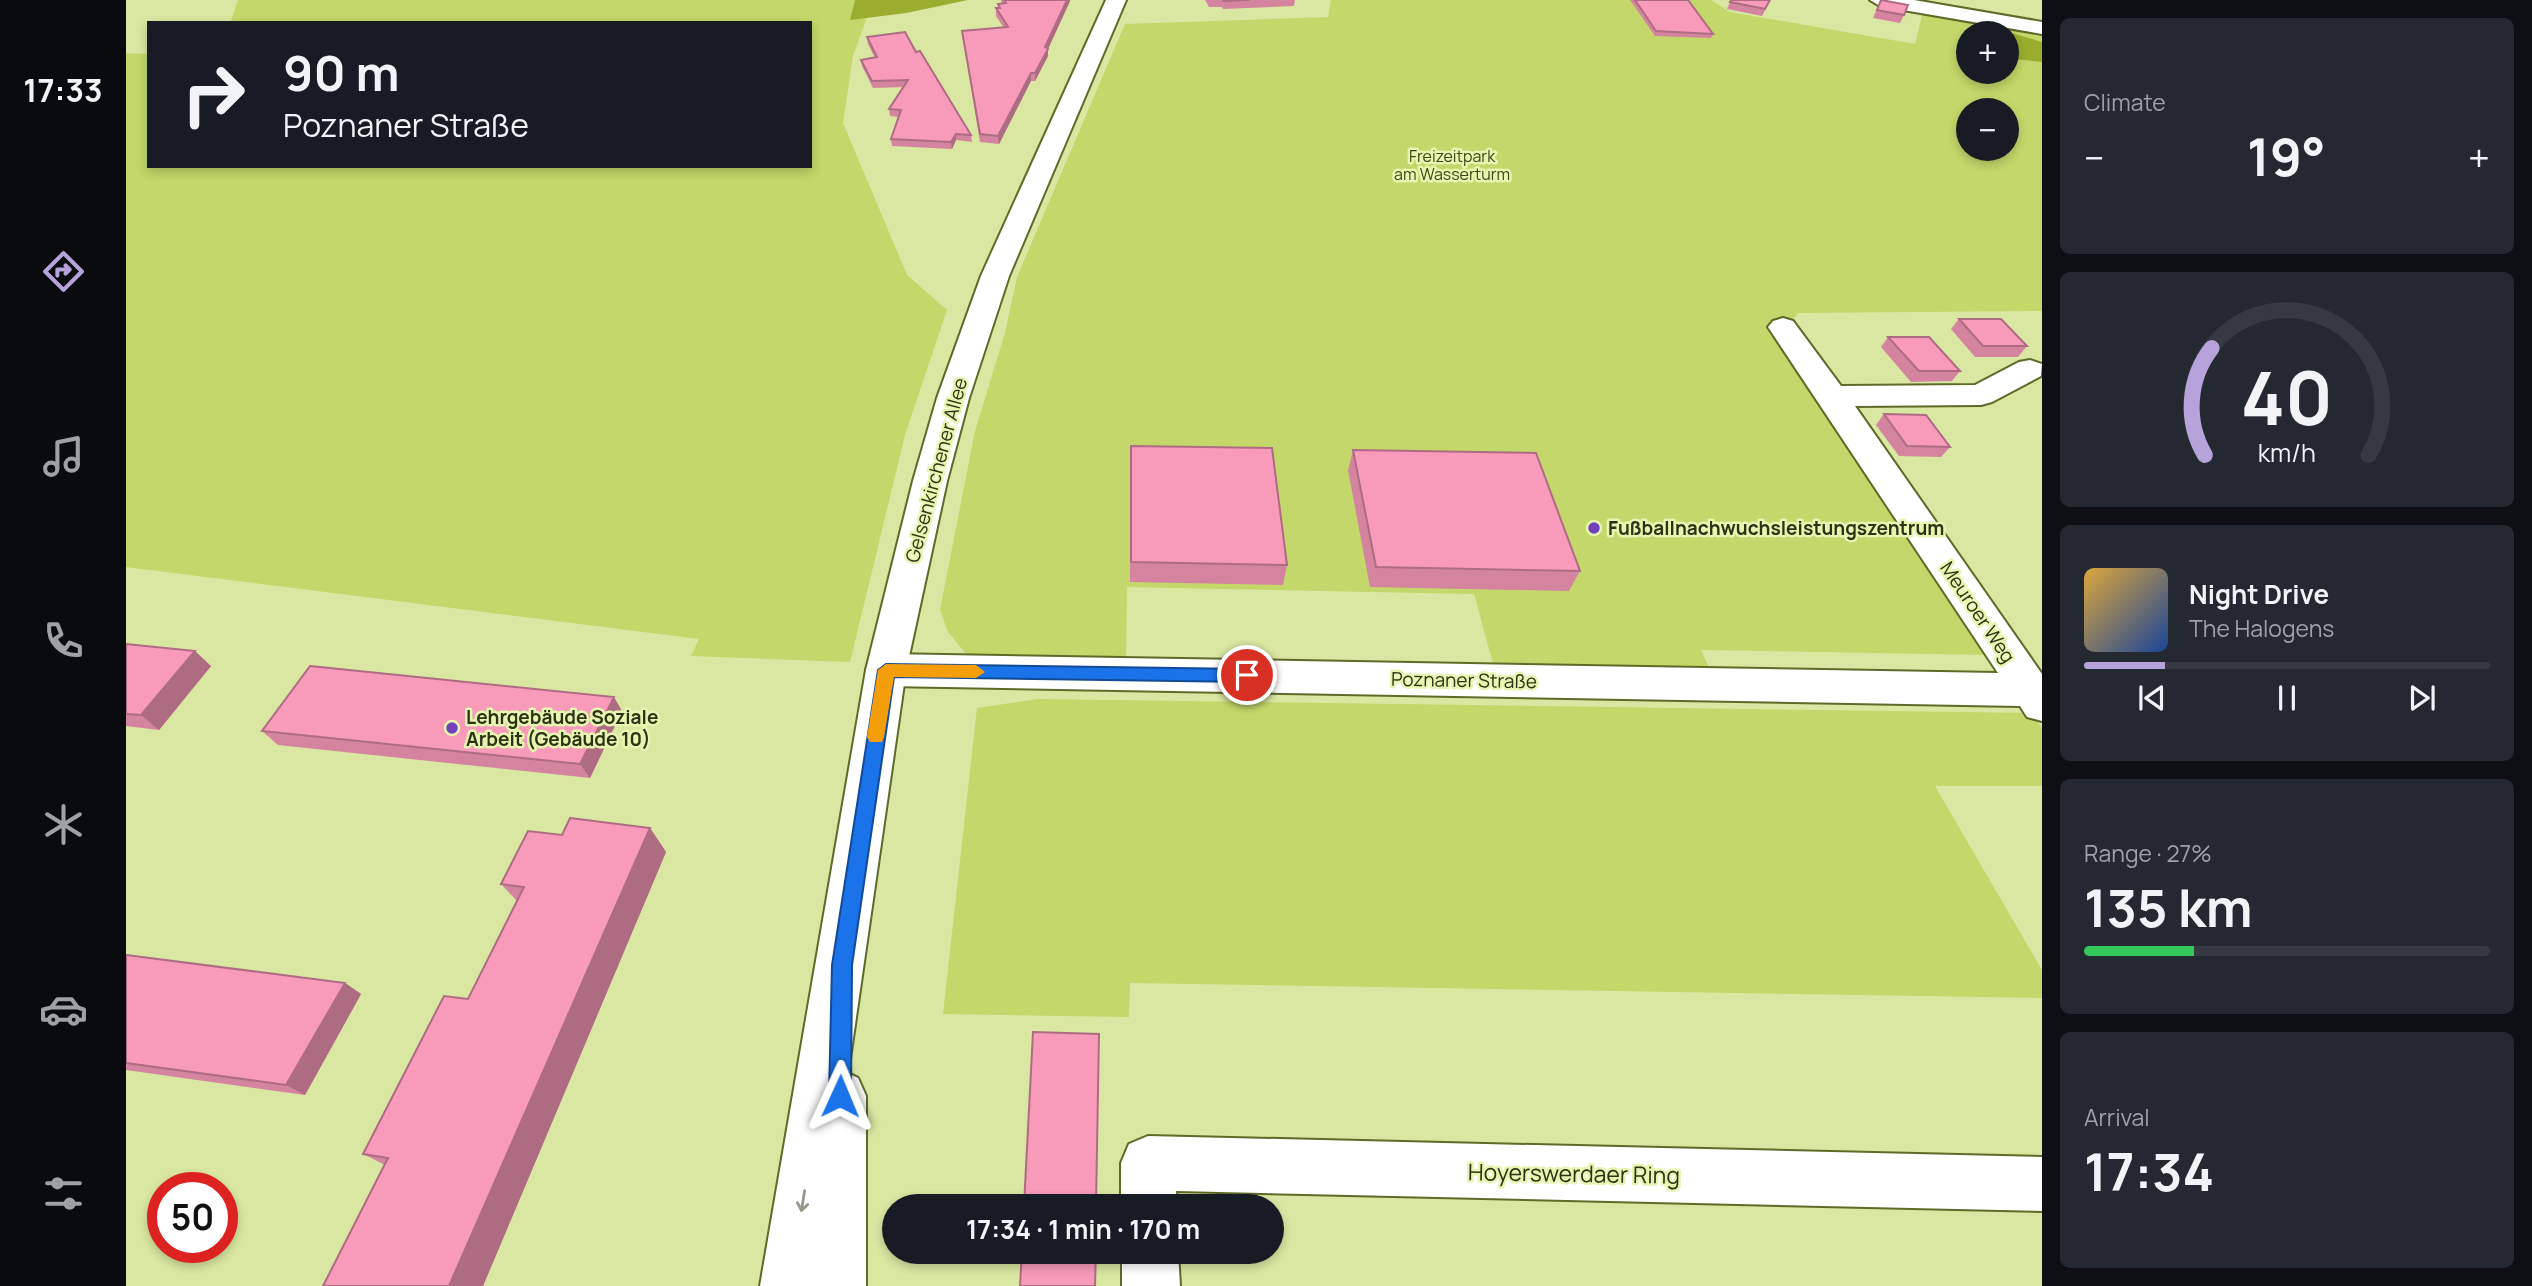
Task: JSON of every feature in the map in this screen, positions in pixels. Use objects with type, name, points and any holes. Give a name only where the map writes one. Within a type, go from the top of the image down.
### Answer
[{"type":"main road","name":"Gelsenkirchener Allee","points":[[789,1286],[842,965],[886,670],[930,481],[976,328],[995,276],[1116,0]]},
{"type":"main road","points":[[1880,0],[2042,28]]},
{"type":"main road","name":"Meuroer Weg","points":[[1783,327],[2038,695]]},
{"type":"main road","points":[[1832,396],[1981,395],[2030,369]]},
{"type":"main road","name":"Poznaner Straße","points":[[886,670],[2038,695]]},
{"type":"main road","name":"Gelsenkirchener Allee","points":[[837,1286],[842,965]]},
{"type":"main road","name":"Hoyerswerdaer Ring","points":[[1149,1194],[1148,1163],[2042,1184]]},
{"type":"main road","points":[[1150,1264],[1151,1286]]},
{"type":"green space","points":[[238,0],[855,0],[851,19],[867,17],[853,56],[843,123],[907,275],[947,310],[905,435],[850,662],[691,656],[699,639],[126,567],[126,53],[147,54],[147,168],[812,168],[812,21],[231,21]]},
{"type":"green space","points":[[855,0],[968,0],[906,13],[850,20]]},
{"type":"green space","name":"Freizeitpark am Wasserturm","points":[[1331,0],[1711,0],[1730,12],[1915,44],[1923,12],[1974,21],[1956,21],[1956,84],[2019,84],[2019,29],[2042,33],[2042,311],[1798,313],[1790,323],[1770,323],[1989,655],[1701,650],[1712,674],[1098,662],[967,655],[948,632],[940,610],[975,431],[1005,333],[1017,277],[1125,24],[1328,17]],"holes":[[[1127,587],[1474,594],[1494,667],[1126,660]]]},
{"type":"green space","points":[[2019,35],[2042,42],[2042,62],[2019,59]]},
{"type":"green space","points":[[1039,699],[2031,713],[2042,728],[2042,786],[1935,786],[2042,970],[2042,998],[1130,983],[1129,1017],[943,1014],[977,708]]},
{"type":"building","points":[[1004,0],[1067,0],[1045,47],[1048,49],[1035,73],[1031,73],[998,136],[980,134],[962,31],[1008,27],[996,8],[1000,8],[998,4],[1006,3]]},
{"type":"building","points":[[1635,0],[1688,0],[1713,34],[1656,31]]},
{"type":"building","points":[[1770,0],[1765,9],[1730,2]]},
{"type":"building","points":[[1881,0],[1908,5],[1904,15],[1877,10]]},
{"type":"building","points":[[905,32],[916,52],[920,51],[971,135],[956,134],[951,142],[891,139],[901,110],[889,109],[908,80],[872,81],[861,60],[877,57],[867,37]]},
{"type":"building","points":[[1959,319],[2001,319],[2027,346],[1983,346]]},
{"type":"building","points":[[1888,337],[1929,337],[1960,371],[1919,371]]},
{"type":"building","points":[[1884,414],[1926,415],[1950,447],[1907,446]]},
{"type":"building","points":[[1131,446],[1272,448],[1287,565],[1131,562]]},
{"type":"building","points":[[1353,450],[1536,453],[1580,571],[1376,567]]},
{"type":"building","points":[[126,644],[195,651],[141,715],[126,714]]},
{"type":"building","name":"Lehrgebäude Soziale Arbeit (Gebäude 10)","points":[[310,666],[614,697],[580,764],[262,731]]},
{"type":"building","points":[[570,818],[650,828],[449,1286],[323,1286],[388,1158],[363,1154],[444,996],[468,999],[524,887],[501,884],[528,831],[562,835]]},
{"type":"building","points":[[126,955],[345,983],[286,1085],[126,1063]]},
{"type":"building","points":[[1033,1032],[1099,1034],[1096,1194],[1025,1194]]},
{"type":"building","points":[[1021,1264],[1096,1264],[1095,1286],[1020,1286]]},
{"type":"slow traffic","points":[[876,737],[886,670],[976,672]]},
{"type":"place","name":"Fußballnachwuchsleistungszentrum","points":[[1594,528]]},
{"type":"place","name":"Lehrgebäude Soziale Arbeit (Gebäude 10)","points":[[452,728]]},
{"type":"route","points":[[840,1096],[842,965],[886,670],[1247,675]]}]
